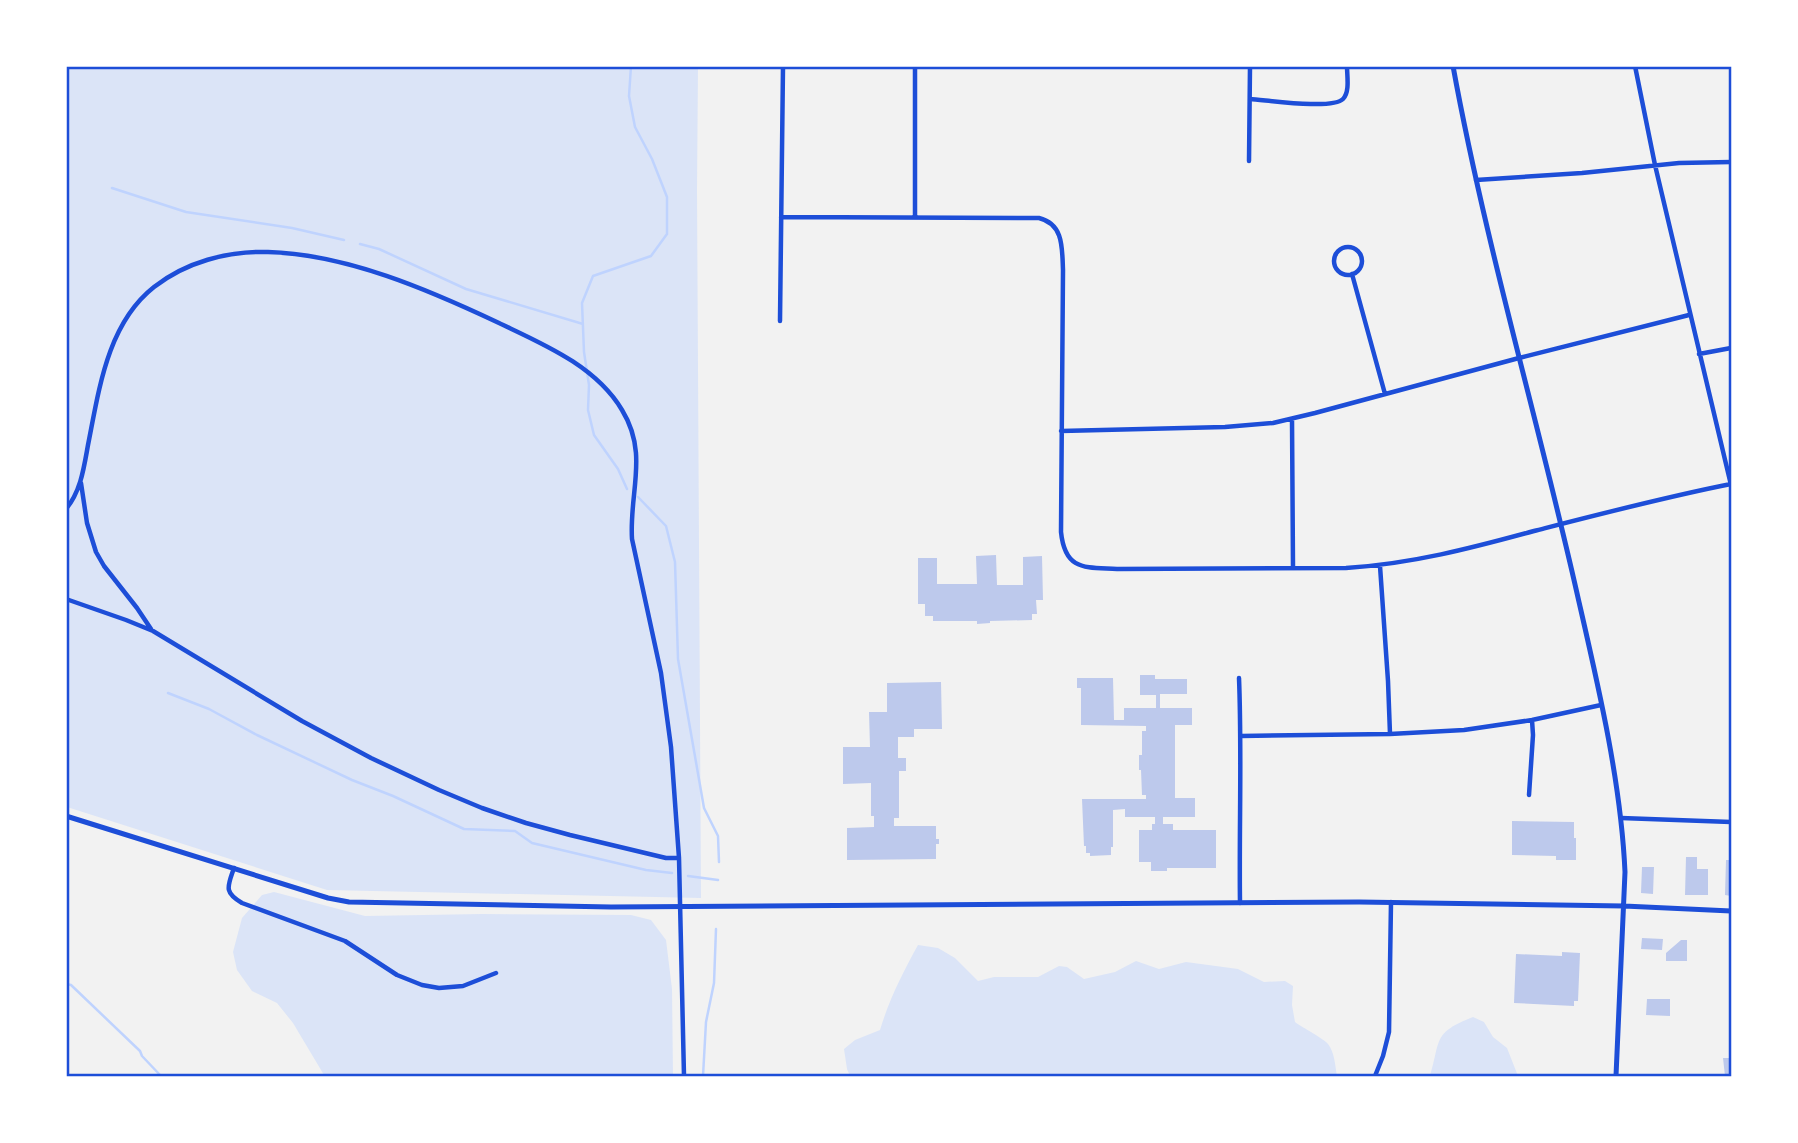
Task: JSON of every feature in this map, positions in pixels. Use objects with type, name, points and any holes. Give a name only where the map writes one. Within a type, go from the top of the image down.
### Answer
[{"type":"main road","points":[[1453,66],[1476,181],[1586,630],[1621,818],[1624,843],[1624,906],[1616,1076]]},
{"type":"main road","points":[[66,816],[328,898],[349,902],[611,907],[1391,902],[1624,906],[1731,911]]},
{"type":"street","points":[[780,321],[783,66]]},
{"type":"street","points":[[915,66],[915,217]]},
{"type":"street","points":[[1249,161],[1250,66]]},
{"type":"street","points":[[1250,99],[1311,104],[1337,103],[1346,93],[1347,66]]},
{"type":"street","points":[[781,217],[1039,218],[1052,224],[1062,244],[1061,532],[1067,556],[1076,563],[1104,568],[1293,568],[1380,566],[1410,561],[1731,484],[1689,315],[1635,66]]},
{"type":"street","points":[[1476,181],[1655,165],[1731,162]]},
{"type":"street","points":[[1342,247],[1356,249],[1361,256],[1359,270],[1352,274],[1342,274],[1335,267],[1335,254],[1342,247]]},
{"type":"street","points":[[66,509],[81,482],[106,363],[125,321],[153,288],[187,267],[208,260],[231,255],[274,252],[347,265],[394,279],[508,327],[572,361],[594,378],[613,397],[628,420],[635,443],[637,481],[631,520],[632,539],[661,673],[668,720],[679,858],[684,1076]]},
{"type":"street","points":[[1352,274],[1385,394]]},
{"type":"street","points":[[1061,431],[1225,427],[1292,419],[1689,315]]},
{"type":"street","points":[[1699,354],[1731,348]]},
{"type":"street","points":[[1292,419],[1293,568]]},
{"type":"street","points":[[81,482],[87,523],[96,552],[153,631]]},
{"type":"street","points":[[1380,566],[1390,734]]},
{"type":"street","points":[[66,599],[153,631],[302,721],[439,790],[482,808],[570,835],[666,858],[679,858]]},
{"type":"street","points":[[1239,678],[1240,903]]},
{"type":"street","points":[[1241,736],[1464,730],[1532,720],[1601,705]]},
{"type":"street","points":[[1529,795],[1532,720]]},
{"type":"street","points":[[1621,818],[1731,822]]},
{"type":"street","points":[[234,868],[228,886],[232,897],[345,941],[381,965],[414,982],[447,988],[469,984],[496,973]]},
{"type":"street","points":[[1375,1076],[1389,1032],[1391,902]]},
{"type":"shaded area","points":[[67,67],[698,67],[701,898],[327,890],[67,807]]},
{"type":"shaded area","points":[[274,892],[365,916],[631,915],[651,920],[666,940],[672,989],[673,1076],[324,1075],[293,1023],[277,1003],[252,991],[237,970],[233,952],[242,918],[262,895]]},
{"type":"shaded area","points":[[918,945],[938,948],[955,958],[978,981],[994,977],[1038,977],[1059,966],[1067,967],[1084,979],[1115,972],[1136,961],[1159,969],[1186,962],[1238,969],[1264,982],[1285,981],[1293,986],[1295,1022],[1328,1044],[1337,1076],[850,1076],[844,1049],[855,1040],[880,1030],[897,986]]},
{"type":"shaded area","points":[[1473,1017],[1484,1022],[1493,1037],[1507,1048],[1518,1076],[1430,1076],[1444,1033]]},
{"type":"building","points":[[996,555],[997,585],[1023,585],[1023,557],[1042,556],[1043,600],[1036,600],[1037,614],[1032,614],[1032,620],[977,624],[977,621],[933,621],[933,616],[925,616],[925,604],[918,604],[918,558],[937,558],[937,584],[977,584],[976,556]]},
{"type":"building","points":[[1140,675],[1155,675],[1155,679],[1187,679],[1187,694],[1160,694],[1160,708],[1192,708],[1192,725],[1175,725],[1175,798],[1195,798],[1195,817],[1163,817],[1163,824],[1173,824],[1173,830],[1216,830],[1216,868],[1167,868],[1167,871],[1151,871],[1151,862],[1139,862],[1139,830],[1152,830],[1155,817],[1125,817],[1125,809],[1113,810],[1111,855],[1090,856],[1090,853],[1086,853],[1082,799],[1146,799],[1146,795],[1142,795],[1139,755],[1142,755],[1142,731],[1146,731],[1146,726],[1081,725],[1081,688],[1077,688],[1077,678],[1113,678],[1114,720],[1124,720],[1124,708],[1156,708],[1156,695],[1140,695]]},
{"type":"building","points":[[941,682],[942,729],[914,729],[914,737],[898,737],[898,758],[906,758],[906,771],[899,771],[899,818],[894,818],[894,826],[936,826],[936,839],[939,839],[939,844],[936,844],[936,859],[847,860],[847,828],[874,827],[874,816],[871,816],[871,783],[843,784],[843,747],[870,747],[869,712],[887,712],[887,683]]},
{"type":"building","points":[[1512,821],[1574,822],[1576,860],[1556,860],[1556,856],[1512,855]]},
{"type":"building","points":[[1686,857],[1697,857],[1697,869],[1708,869],[1708,895],[1685,895]]},
{"type":"building","points":[[1726,860],[1731,860],[1731,896],[1725,895]]},
{"type":"building","points":[[1642,867],[1654,867],[1653,894],[1641,893]]},
{"type":"building","points":[[1642,938],[1663,939],[1662,950],[1641,949]]},
{"type":"building","points":[[1681,940],[1687,940],[1687,961],[1666,961],[1666,953]]},
{"type":"building","points":[[1562,952],[1580,953],[1578,1001],[1574,1001],[1574,1006],[1514,1003],[1516,954],[1562,956]]},
{"type":"building","points":[[1647,999],[1670,999],[1670,1016],[1646,1015]]},
{"type":"building","points":[[1723,1058],[1731,1058],[1731,1076],[1725,1076]]},
{"type":"waterway","points":[[627,489],[618,469],[594,435],[588,410],[589,385],[584,352],[582,303],[593,276],[651,256],[667,234],[667,197],[652,159],[635,127],[629,96],[631,66]]},
{"type":"waterway","points":[[112,188],[186,212],[292,228],[344,240]]},
{"type":"waterway","points":[[360,244],[379,249],[466,289],[583,324]]},
{"type":"waterway","points":[[638,497],[666,526],[675,562],[678,659],[704,808],[718,836],[719,862]]},
{"type":"waterway","points":[[168,693],[209,709],[352,780],[464,829],[515,831],[532,843],[646,870],[672,873]]},
{"type":"waterway","points":[[688,876],[718,880]]},
{"type":"waterway","points":[[703,1076],[706,1022],[714,983],[716,929]]},
{"type":"waterway","points":[[66,984],[71,985],[140,1051],[161,1076]]}]
